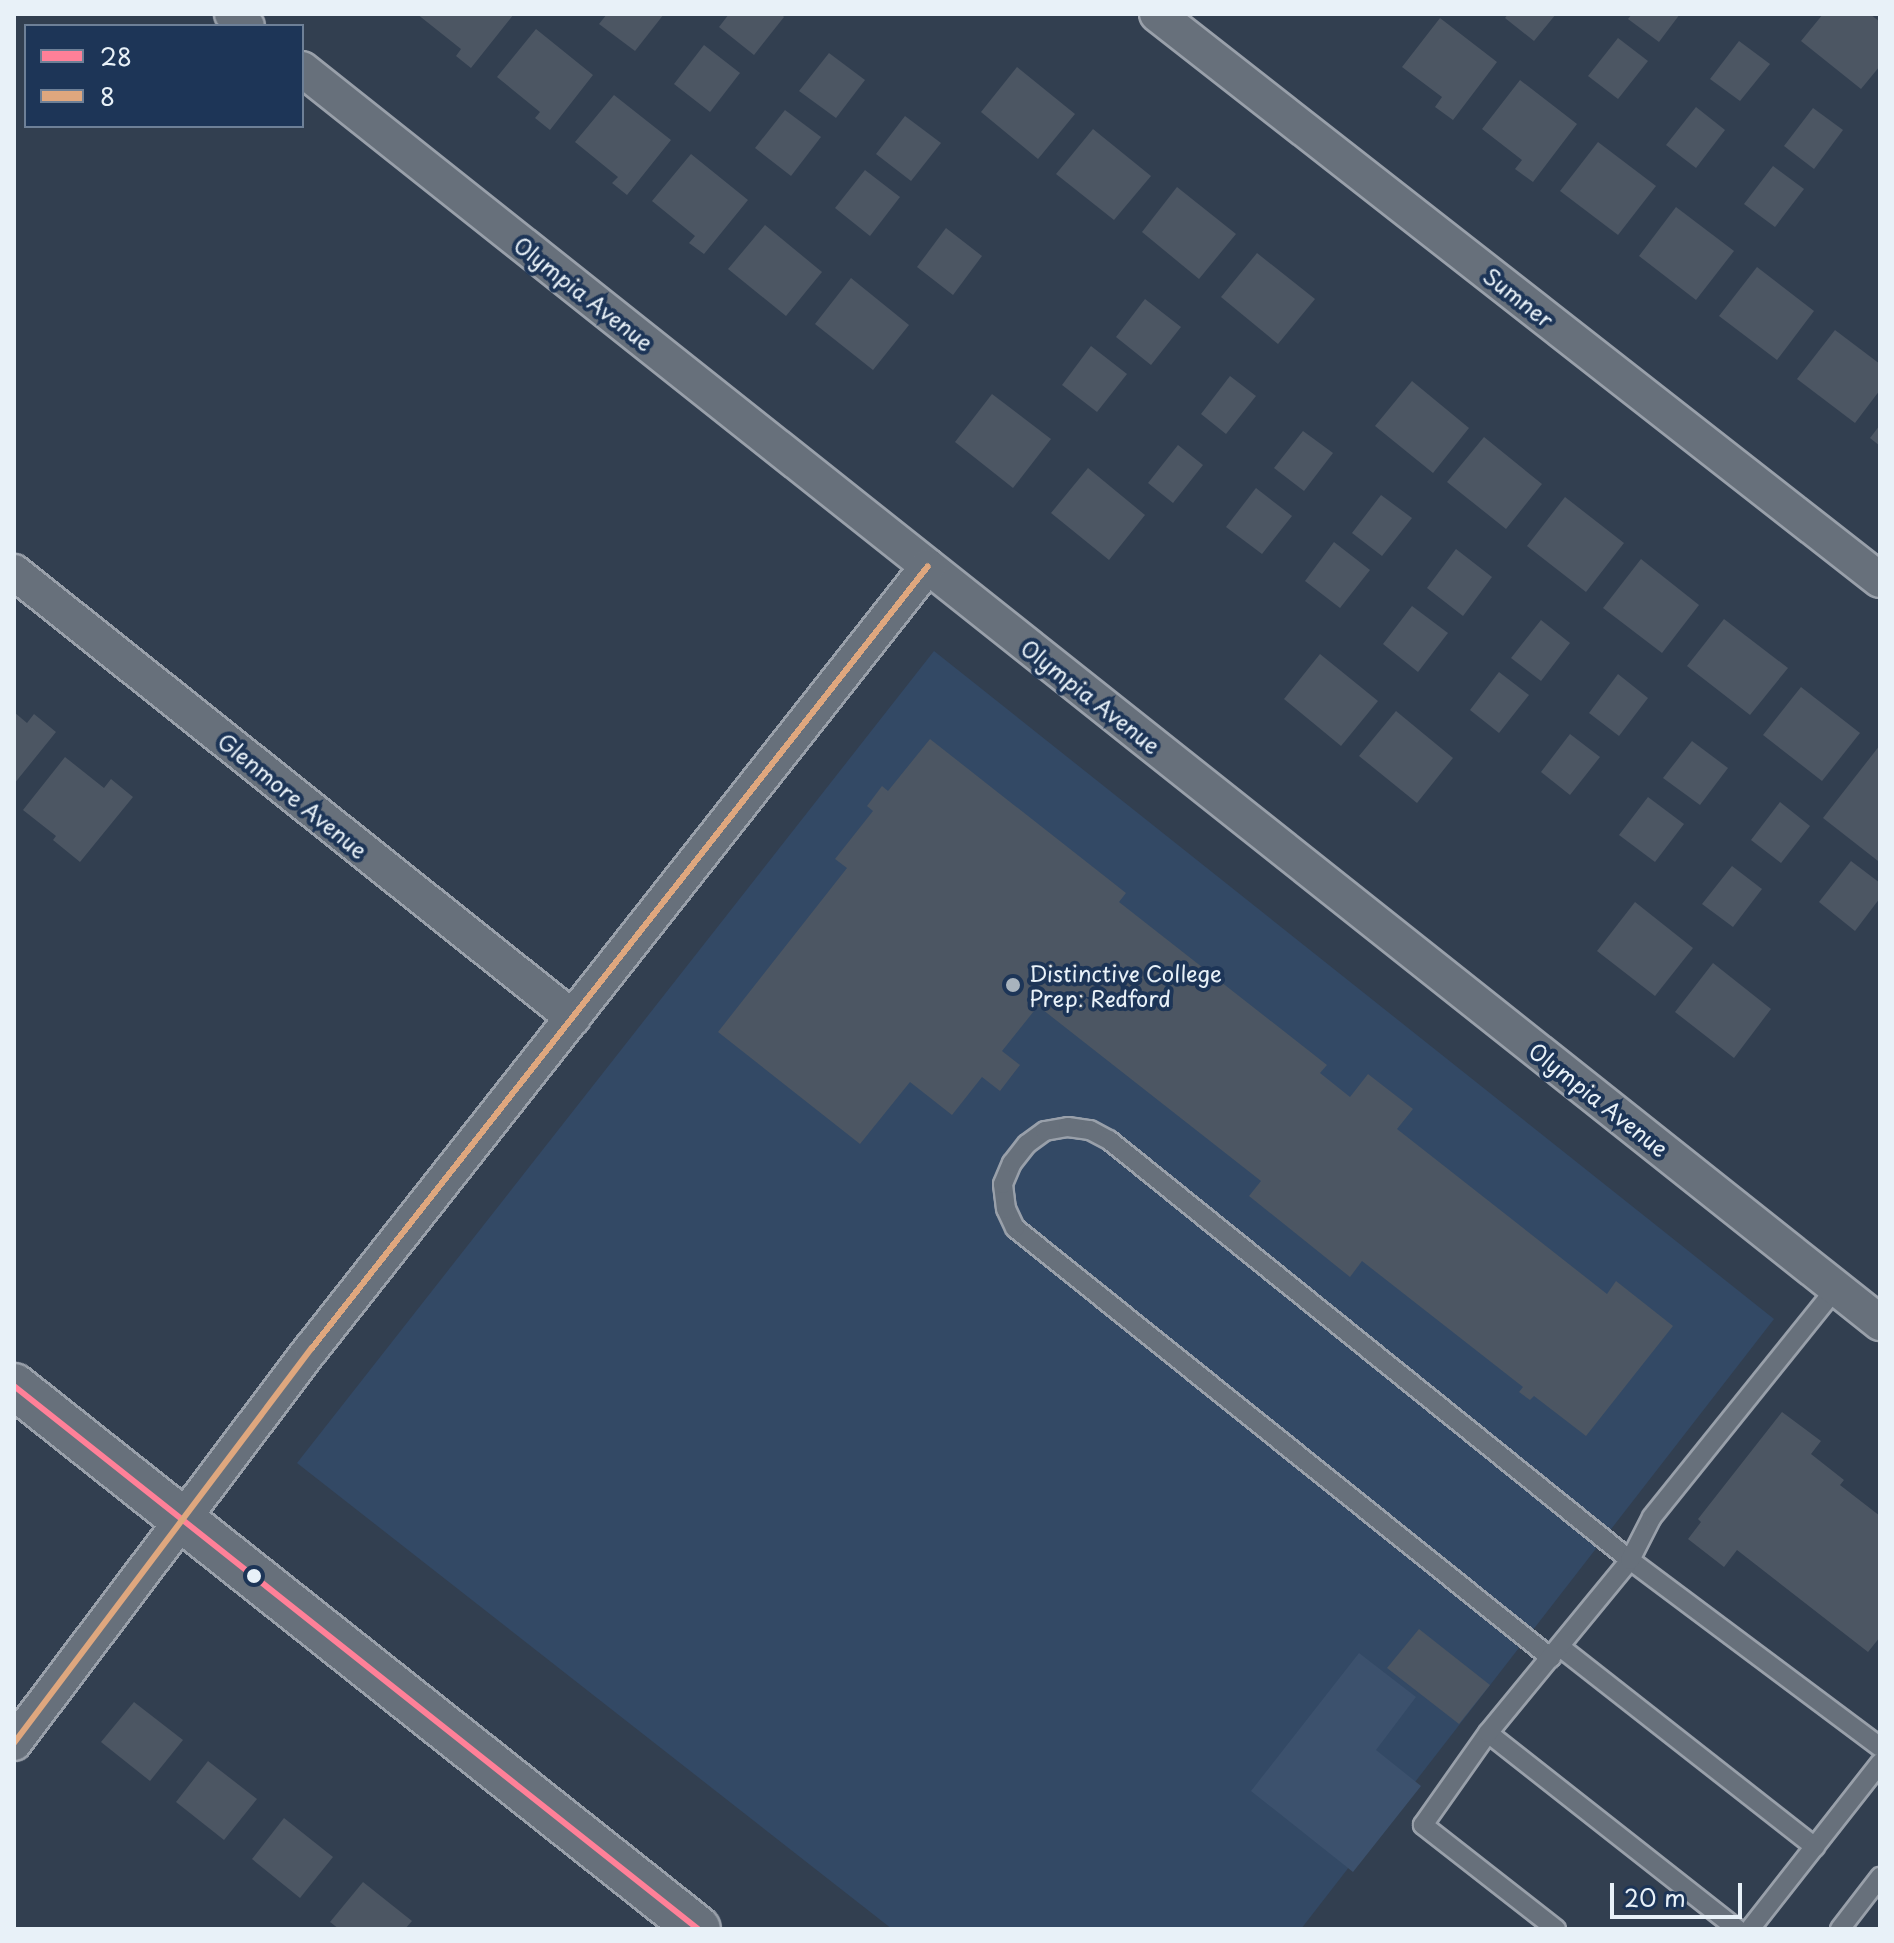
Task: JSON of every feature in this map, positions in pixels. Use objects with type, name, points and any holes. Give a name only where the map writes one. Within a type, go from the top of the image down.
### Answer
[{"type":"main road","points":[[14,1386],[698,1929]]},
{"type":"street","name":"Sumner","points":[[1157,14],[1880,580]]},
{"type":"street","name":"Olympia Avenue","points":[[304,71],[1880,1323]]},
{"type":"street","points":[[14,1743],[312,1348],[928,566]]},
{"type":"street","name":"Glenmore Avenue","points":[[14,572],[573,1018]]},
{"type":"lane","points":[[1815,1847],[1556,1652],[1015,1228],[1006,1209],[1003,1184],[1012,1163],[1027,1144],[1045,1131],[1068,1127],[1090,1130],[1109,1140],[1630,1560],[1880,1747]]},
{"type":"lane","points":[[1556,1929],[1423,1825],[1488,1733],[1630,1560],[1652,1517],[1836,1288]]},
{"type":"lane","points":[[1488,1733],[1737,1929]]},
{"type":"lane","points":[[1750,1929],[1880,1763]]},
{"type":"lane","points":[[1840,1929],[1880,1877]]},
{"type":"shaded area","name":"Distinctive College Prep: Redford","points":[[934,651],[1774,1319],[1301,1929],[892,1929],[297,1463]]},
{"type":"shaded area","points":[[1359,1653],[1416,1697],[1376,1750],[1421,1786],[1353,1872],[1251,1791]]},
{"type":"building","points":[[417,14],[514,14],[471,68],[456,56],[461,49]]},
{"type":"building","points":[[607,14],[664,14],[635,51],[599,24]]},
{"type":"building","points":[[729,14],[781,14],[784,17],[754,55],[719,27]]},
{"type":"building","points":[[1508,14],[1556,14],[1534,41],[1505,18]]},
{"type":"building","points":[[1632,14],[1680,14],[1659,42],[1628,19]]},
{"type":"building","points":[[1823,14],[1870,14],[1880,22],[1880,66],[1861,89],[1801,41]]},
{"type":"building","points":[[1440,18],[1497,62],[1453,120],[1435,107],[1442,97],[1402,67]]},
{"type":"building","points":[[536,29],[593,75],[550,130],[535,118],[540,112],[497,77]]},
{"type":"building","points":[[1618,38],[1648,61],[1618,99],[1588,76]]},
{"type":"building","points":[[1739,41],[1770,64],[1740,101],[1710,79]]},
{"type":"building","points":[[704,45],[740,73],[710,112],[674,84]]},
{"type":"building","points":[[829,53],[865,80],[836,118],[799,91]]},
{"type":"building","points":[[1017,67],[1075,114],[1038,159],[981,112]]},
{"type":"building","points":[[1520,80],[1577,124],[1533,182],[1515,169],[1522,160],[1482,129]]},
{"type":"building","points":[[614,95],[671,140],[627,195],[612,183],[618,177],[575,142]]},
{"type":"building","points":[[1696,107],[1725,130],[1696,168],[1666,145]]},
{"type":"building","points":[[1813,108],[1843,130],[1814,169],[1784,146]]},
{"type":"building","points":[[785,110],[821,137],[791,176],[755,148]]},
{"type":"building","points":[[905,116],[941,143],[911,181],[876,154]]},
{"type":"building","points":[[1093,129],[1151,176],[1114,220],[1056,174]]},
{"type":"building","points":[[1598,142],[1656,186],[1618,235],[1560,191]]},
{"type":"building","points":[[691,154],[748,200],[704,254],[689,243],[695,236],[652,201]]},
{"type":"building","points":[[1773,166],[1804,189],[1775,227],[1744,204]]},
{"type":"building","points":[[865,170],[900,197],[870,236],[835,208]]},
{"type":"building","points":[[1177,187],[1236,234],[1199,279],[1142,232]]},
{"type":"building","points":[[1676,207],[1734,251],[1696,300],[1639,256]]},
{"type":"building","points":[[765,225],[822,272],[786,316],[728,269]]},
{"type":"building","points":[[946,228],[982,256],[953,295],[917,267]]},
{"type":"building","points":[[1257,253],[1315,299],[1278,344],[1221,297]]},
{"type":"building","points":[[1757,267],[1814,311],[1777,360],[1719,316]]},
{"type":"building","points":[[851,278],[909,325],[873,370],[815,324]]},
{"type":"building","points":[[1145,299],[1181,327],[1151,365],[1116,337]]},
{"type":"building","points":[[1835,330],[1880,364],[1880,390],[1855,423],[1797,379]]},
{"type":"building","points":[[1091,346],[1127,374],[1097,412],[1062,385]]},
{"type":"building","points":[[1230,376],[1256,396],[1226,434],[1201,414]]},
{"type":"building","points":[[1412,381],[1469,428],[1433,473],[1375,426]]},
{"type":"building","points":[[992,394],[1051,439],[1013,488],[955,442]]},
{"type":"building","points":[[1880,425],[1880,446],[1870,438]]},
{"type":"building","points":[[1303,431],[1333,453],[1304,491],[1274,468]]},
{"type":"building","points":[[1484,437],[1542,484],[1506,529],[1447,482]]},
{"type":"building","points":[[1178,445],[1203,465],[1173,503],[1148,483]]},
{"type":"building","points":[[1088,468],[1145,515],[1109,560],[1051,513]]},
{"type":"building","points":[[1256,488],[1292,516],[1262,554],[1226,527]]},
{"type":"building","points":[[1381,495],[1412,518],[1382,556],[1352,533]]},
{"type":"building","points":[[1565,497],[1624,543],[1586,592],[1527,546]]},
{"type":"building","points":[[1334,542],[1370,570],[1340,608],[1305,581]]},
{"type":"building","points":[[1456,549],[1492,577],[1463,616],[1427,588]]},
{"type":"building","points":[[1641,559],[1699,605],[1662,653],[1603,608]]},
{"type":"building","points":[[1412,606],[1448,633],[1418,672],[1383,644]]},
{"type":"building","points":[[1724,619],[1788,668],[1750,715],[1687,666]]},
{"type":"building","points":[[1541,620],[1570,643],[1541,681],[1511,658]]},
{"type":"building","points":[[1320,654],[1378,701],[1341,746],[1284,699]]},
{"type":"building","points":[[1499,672],[1529,695],[1499,733],[1470,710]]},
{"type":"building","points":[[1618,674],[1648,698],[1619,736],[1589,713]]},
{"type":"building","points":[[1801,687],[1860,733],[1822,781],[1763,735]]},
{"type":"building","points":[[1396,711],[1453,758],[1417,803],[1359,756]]},
{"type":"building","points":[[14,712],[27,723],[34,714],[56,732],[14,784]]},
{"type":"building","points":[[1570,734],[1600,757],[1570,795],[1541,772]]},
{"type":"building","name":"Distinctive College Prep: Redford","points":[[930,739],[1126,893],[1119,902],[1327,1065],[1320,1073],[1350,1097],[1368,1074],[1413,1109],[1397,1129],[1607,1294],[1616,1281],[1673,1326],[1586,1436],[1534,1396],[1530,1400],[1519,1392],[1523,1387],[1362,1261],[1350,1277],[1249,1196],[1261,1181],[1038,1006],[1002,1051],[1020,1065],[1000,1091],[982,1077],[952,1115],[910,1082],[860,1144],[718,1032],[847,868],[835,859],[873,811],[867,806],[882,786],[888,791]]},
{"type":"building","points":[[1692,741],[1728,768],[1700,805],[1663,778]]},
{"type":"building","points":[[1880,745],[1880,858],[1878,861],[1823,818]]},
{"type":"building","points":[[65,757],[104,788],[111,779],[133,797],[80,862],[53,840],[56,836],[23,810]]},
{"type":"building","points":[[1648,797],[1684,824],[1655,862],[1619,835]]},
{"type":"building","points":[[1780,802],[1810,826],[1781,863],[1751,840]]},
{"type":"building","points":[[1851,861],[1880,883],[1880,898],[1855,931],[1819,902]]},
{"type":"building","points":[[1732,866],[1762,889],[1733,927],[1702,904]]},
{"type":"building","points":[[1635,902],[1693,948],[1655,996],[1597,951]]},
{"type":"building","points":[[1713,963],[1771,1009],[1734,1058],[1675,1012]]},
{"type":"building","points":[[1782,1412],[1821,1441],[1811,1454],[1844,1480],[1840,1485],[1880,1516],[1880,1637],[1868,1652],[1737,1550],[1724,1567],[1688,1539],[1701,1522],[1698,1519]]},
{"type":"building","points":[[1419,1629],[1490,1685],[1459,1724],[1387,1668]]},
{"type":"building","points":[[134,1702],[183,1740],[150,1781],[101,1742]]},
{"type":"building","points":[[208,1761],[257,1799],[224,1840],[176,1802]]},
{"type":"building","points":[[284,1818],[333,1857],[300,1898],[252,1859]]},
{"type":"building","points":[[363,1882],[412,1921],[405,1929],[339,1929],[330,1922]]},
{"type":"transit line","name":"8","points":[[14,1743],[312,1348],[928,566]]},
{"type":"transit line","name":"28","points":[[14,1386],[698,1929]]},
{"type":"place","name":"Distinctive College Prep: Redford","points":[[1013,985]]}]
